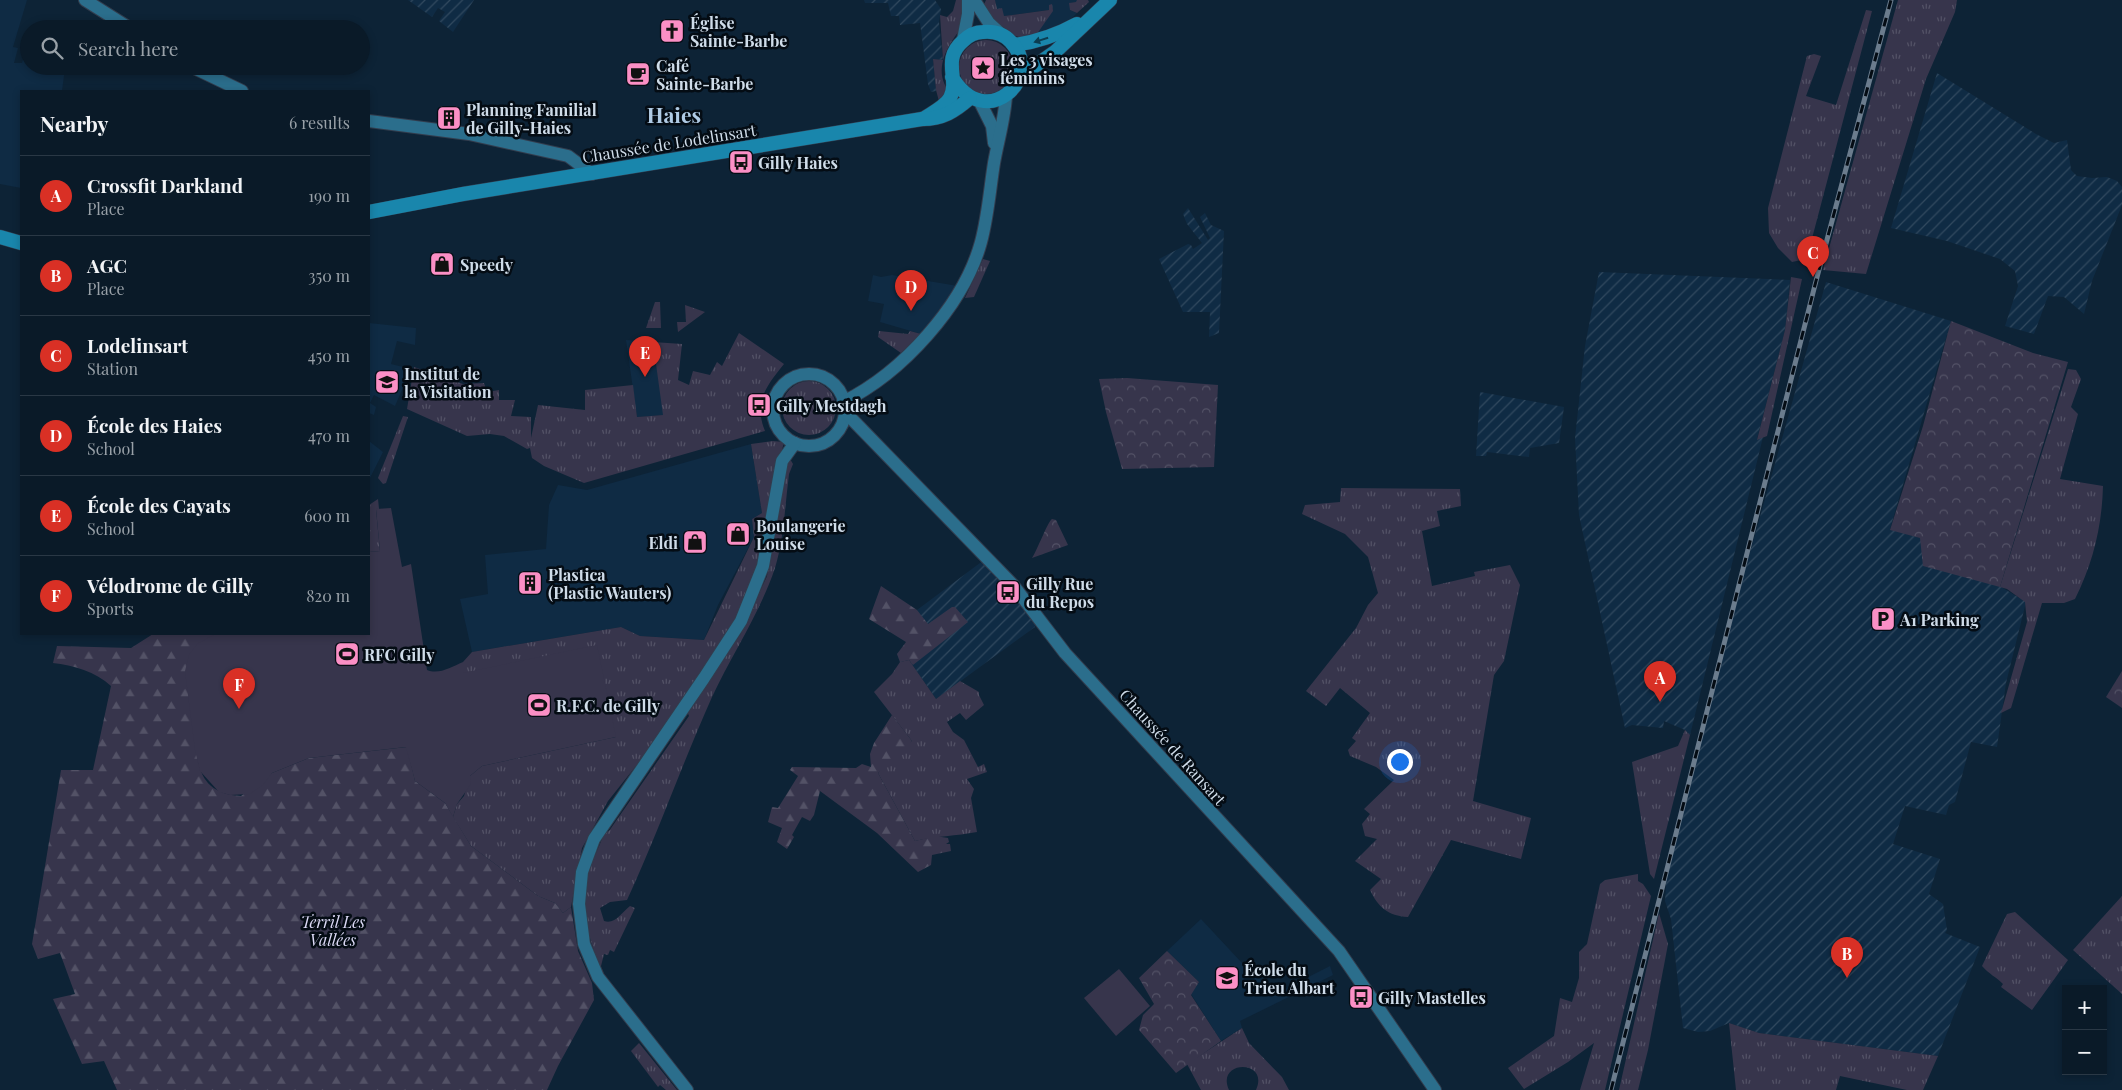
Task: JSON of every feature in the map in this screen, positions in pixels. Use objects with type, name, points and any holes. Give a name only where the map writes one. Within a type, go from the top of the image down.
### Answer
[{"type":"main road","points":[[85,0],[117,20]]},
{"type":"main road","points":[[922,119],[950,98],[952,90],[951,66],[954,53],[963,40],[968,14],[968,0]]},
{"type":"main road","points":[[974,0],[989,23],[1014,45],[1020,58],[1019,77],[1014,87],[1006,95],[989,101],[974,99]]},
{"type":"main road","points":[[1019,77],[1055,52],[1110,0]]},
{"type":"main road","points":[[1014,45],[1032,43],[1059,34],[1097,12]]},
{"type":"main road","points":[[963,40],[979,32],[988,31],[1001,34]]},
{"type":"main road","points":[[209,75],[240,90]]},
{"type":"main road","points":[[952,77],[958,88],[974,99],[992,126],[996,153]]},
{"type":"main road","points":[[844,406],[892,369],[926,336],[961,292],[970,274],[981,241],[1006,95]]},
{"type":"main road","name":"Chaussée de Lodelinsart","points":[[370,212],[462,194],[944,117],[974,99]]},
{"type":"main road","points":[[370,121],[469,134],[568,156],[592,174]]},
{"type":"main road","points":[[0,237],[20,243]]},
{"type":"main road","points":[[816,375],[828,379],[837,388],[844,406],[840,427],[834,435],[816,444],[805,445],[795,443],[779,430],[774,420],[775,398],[780,388],[795,376],[816,375]]},
{"type":"main road","name":"Chaussée de Ransart","points":[[844,406],[863,428],[870,440]]},
{"type":"main road","name":"Chaussée de Ransart","points":[[840,427],[856,431],[870,440],[912,480],[1013,585],[1065,653],[1340,951],[1435,1090]]},
{"type":"main road","points":[[687,1090],[598,977],[584,944],[578,904],[582,872],[594,839],[741,621],[763,566],[782,461],[795,443]]},
{"type":"shaded area","points":[[0,0],[27,0],[13,47],[18,48],[14,63],[20,63],[20,75],[64,75],[62,90],[20,90],[20,188],[0,184]]},
{"type":"shaded area","points":[[408,0],[474,0],[453,32],[439,21],[445,12],[438,8],[432,17]]},
{"type":"shaded area","points":[[864,0],[935,0],[941,9],[939,22],[943,60],[933,59],[936,91],[931,92],[928,84],[920,23],[900,25],[899,16],[891,16],[888,3],[865,3]]},
{"type":"shaded area","points":[[995,0],[1077,0],[1077,2],[1070,3],[1070,10],[1077,13],[1070,20],[1034,38],[1049,10],[1004,16],[997,9]]},
{"type":"shaded area","points":[[1937,73],[2036,134],[2054,143],[2067,140],[2071,170],[2077,176],[2107,177],[2117,181],[2122,187],[2122,205],[2092,281],[2084,314],[2064,297],[2048,296],[2034,334],[2005,326],[2018,286],[2015,271],[2000,259],[1947,241],[1891,228]]},
{"type":"shaded area","points":[[1188,208],[1208,240],[1210,238],[1200,217],[1205,213],[1211,225],[1224,231],[1219,333],[1209,337],[1210,312],[1183,312],[1159,259],[1188,244],[1193,249],[1202,243],[1187,224],[1183,214]]},
{"type":"shaded area","points":[[1599,272],[1790,280],[1785,330],[1757,439],[1763,437],[1690,735],[1685,730],[1664,721],[1663,728],[1632,725],[1625,728],[1579,515],[1575,438],[1585,346]]},
{"type":"shaded area","points":[[873,275],[881,277],[892,275],[958,286],[921,334],[880,322],[884,304],[868,301]]},
{"type":"shaded area","points":[[1826,282],[1951,321],[1890,529],[1920,538],[2026,602],[2006,683],[1997,747],[1971,742],[1955,802],[1949,805],[1946,815],[1905,806],[1893,844],[1940,859],[1929,894],[1943,904],[1947,930],[1945,933],[1980,947],[1938,1056],[1759,1033],[1729,1023],[1710,1031],[1698,1032],[1683,1028],[1671,919],[1665,901],[1667,869],[1722,652]]},
{"type":"shaded area","name":"Institut de la Visitation","points":[[370,323],[416,328],[415,345],[397,341],[391,364],[411,369],[395,406],[374,395],[370,403]]},
{"type":"shaded area","points":[[626,340],[653,342],[664,415],[637,417]]},
{"type":"shaded area","points":[[1480,392],[1564,407],[1559,443],[1530,448],[1529,457],[1487,452],[1486,456],[1476,456]]},
{"type":"shaded area","name":"Institut de la Visitation","points":[[370,403],[376,407],[374,415],[370,413]]},
{"type":"shaded area","points":[[370,442],[383,452],[370,478]]},
{"type":"shaded area","points":[[751,444],[762,513],[752,519],[754,537],[718,605],[704,640],[640,636],[621,627],[472,652],[460,599],[488,594],[485,555],[546,549],[549,505],[558,485],[587,490]]},
{"type":"shaded area","points":[[984,560],[1035,618],[1035,627],[936,699],[909,660],[900,662],[897,654],[928,631],[917,610]]},
{"type":"shaded area","name":"École du Trieu Albart","points":[[1201,919],[1242,963],[1251,960],[1269,997],[1330,966],[1333,975],[1240,1021],[1242,1028],[1221,1041],[1191,994],[1199,982],[1167,951]]},
{"type":"green space","points":[[956,0],[964,0],[963,21],[961,28],[950,44],[942,64],[942,77],[948,90],[940,105],[936,90],[933,59],[943,60],[940,15],[947,17],[953,11]]},
{"type":"green space","points":[[986,0],[995,0],[997,9],[1002,8],[1004,16],[1049,10],[1049,5],[1052,4],[1053,11],[1034,38],[1017,37],[1004,31],[982,9]]},
{"type":"green space","points":[[1077,0],[1088,0],[1089,2],[1077,13],[1070,10],[1069,3],[1076,2]]},
{"type":"green space","points":[[1898,0],[1957,0],[1955,12],[1926,79],[1866,274],[1823,270]]},
{"type":"green space","points":[[1866,10],[1872,11],[1810,246],[1801,260],[1792,262],[1778,248],[1769,233],[1768,208],[1807,56],[1814,54],[1821,56],[1806,96],[1836,105]]},
{"type":"green space","points":[[981,40],[991,40],[1001,44],[1009,52],[1013,67],[1009,82],[1001,90],[991,94],[981,94],[971,90],[963,82],[959,72],[959,62],[963,52],[971,44]]},
{"type":"green space","points":[[983,259],[990,261],[974,297],[965,298]]},
{"type":"green space","points":[[1791,277],[1802,279],[1767,436],[1757,440],[1785,330]]},
{"type":"green space","points":[[655,302],[660,302],[661,328],[646,328]]},
{"type":"green space","points":[[685,305],[705,312],[678,332],[677,322],[686,322]]},
{"type":"green space","points":[[1951,321],[2033,353],[2068,362],[2000,587],[1923,566],[1920,538],[1890,530],[1923,426]]},
{"type":"green space","points":[[879,331],[908,334],[910,331],[921,334],[901,353],[878,337]]},
{"type":"green space","points":[[739,333],[784,364],[767,387],[761,403],[762,421],[765,431],[584,483],[544,466],[532,458],[530,448],[527,449],[504,436],[490,434],[467,436],[407,409],[414,367],[463,384],[484,383],[487,392],[499,390],[499,400],[515,400],[511,416],[531,417],[531,438],[538,405],[585,410],[585,390],[633,385],[637,417],[663,415],[653,342],[682,344],[678,380],[689,385],[693,371],[710,375],[717,362],[722,366]]},
{"type":"green space","points":[[2068,369],[2076,370],[2081,379],[2071,407],[2078,414],[2060,479],[2103,486],[2101,515],[2092,558],[2075,599],[2064,603],[2042,603],[2011,708],[2001,713],[2027,622],[2025,602],[2007,589],[2000,587]]},
{"type":"green space","points":[[1127,378],[1218,385],[1214,467],[1122,469],[1099,379]]},
{"type":"green space","points":[[804,381],[814,381],[824,385],[832,393],[836,408],[832,423],[824,431],[814,435],[804,435],[794,431],[786,423],[782,413],[782,403],[786,393],[794,385]]},
{"type":"green space","points":[[403,416],[408,417],[386,483],[383,484],[378,478]]},
{"type":"green space","points":[[773,441],[784,442],[771,495],[762,553],[745,612],[651,747],[608,801],[582,848],[571,907],[563,913],[555,903],[538,896],[471,846],[453,817],[457,804],[464,796],[470,776],[482,766],[616,737],[463,674],[463,662],[472,652],[621,627],[640,636],[704,640],[754,537],[752,519],[762,513],[751,444]]},
{"type":"green space","points":[[790,459],[793,464],[789,474],[780,545],[769,585],[712,697],[627,900],[610,902],[600,908],[604,921],[608,922],[615,920],[630,906],[635,908],[614,952],[610,950],[608,955],[604,954],[600,970],[585,922],[585,879],[605,832],[609,831],[689,716],[687,711],[740,635],[767,576],[786,464]]},
{"type":"green space","points":[[1341,488],[1460,489],[1461,506],[1437,511],[1440,526],[1422,531],[1432,586],[1475,576],[1474,572],[1510,565],[1520,585],[1504,661],[1494,675],[1473,801],[1531,818],[1521,859],[1451,840],[1408,917],[1395,915],[1380,906],[1370,890],[1381,879],[1355,861],[1377,839],[1365,836],[1362,824],[1370,814],[1364,809],[1394,780],[1376,767],[1350,756],[1348,750],[1356,741],[1352,738],[1370,713],[1340,688],[1326,706],[1306,691],[1356,628],[1368,605],[1378,593],[1368,557],[1345,534],[1302,514],[1305,505],[1340,502]]},
{"type":"green space","points":[[378,499],[379,509],[376,510],[380,551],[370,552],[370,504]]},
{"type":"green space","points":[[391,508],[402,567],[411,564],[427,670],[436,672],[463,662],[463,673],[597,645],[616,737],[482,766],[470,776],[471,784],[457,804],[453,817],[445,803],[415,781],[406,747],[309,758],[272,773],[263,785],[250,794],[230,795],[219,792],[200,771],[195,750],[185,671],[189,655],[197,644],[213,635],[370,635],[370,552],[380,551],[376,509]]},
{"type":"green space","points":[[1052,519],[1056,520],[1068,545],[1032,558],[1048,525]]},
{"type":"green space","points":[[881,586],[917,610],[928,624],[952,607],[955,607],[968,622],[913,665],[909,660],[900,662],[897,654],[906,642],[869,619]]},
{"type":"green space","name":"Terril Les Vallées","points":[[151,635],[215,635],[199,720],[197,755],[201,771],[208,783],[221,792],[241,796],[272,773],[309,758],[407,747],[415,781],[445,803],[471,846],[538,896],[555,903],[563,913],[571,907],[578,951],[592,983],[594,1000],[547,1090],[117,1090],[104,1061],[82,1064],[53,999],[75,994],[60,953],[38,959],[32,944],[61,770],[93,770],[111,686],[84,670],[53,663],[57,646],[131,648]]},
{"type":"green space","points":[[909,660],[936,699],[960,681],[979,692],[984,705],[966,720],[960,713],[947,722],[953,732],[964,740],[978,767],[984,764],[987,772],[967,779],[974,789],[971,798],[977,832],[915,841],[878,773],[912,741],[874,692],[892,674],[900,662]]},
{"type":"green space","points":[[2122,671],[2122,708],[2106,697]]},
{"type":"green space","points":[[892,715],[912,741],[901,756],[878,773],[915,841],[935,836],[948,838],[949,842],[946,844],[950,844],[951,851],[932,855],[931,865],[918,872],[877,833],[820,791],[814,815],[810,821],[802,817],[787,849],[777,842],[782,828],[768,822],[772,807],[778,808],[798,776],[790,770],[792,767],[856,768],[862,764],[871,767],[870,754],[874,743]]},
{"type":"green space","points":[[1685,730],[1690,735],[1654,879],[1650,874],[1632,762],[1678,746]]},
{"type":"green space","points":[[1638,874],[1638,881],[1643,884],[1651,896],[1605,1090],[1580,1090],[1594,1043],[1568,1062],[1524,1089],[1508,1068],[1554,1036],[1560,998],[1572,1002],[1579,978],[1579,952],[1587,944],[1600,884],[1605,880]]},
{"type":"green space","points":[[2122,896],[2122,994],[2073,950]]},
{"type":"green space","points":[[2015,912],[2068,960],[2032,1010],[2001,987],[2003,984],[1982,966],[2007,914]]},
{"type":"green space","points":[[1659,913],[1668,944],[1648,1050],[1638,1090],[1619,1090]]},
{"type":"green space","points":[[1167,951],[1199,982],[1191,995],[1221,1041],[1176,1073],[1139,1030],[1143,1015],[1154,1004],[1139,978]]},
{"type":"green space","points":[[1119,969],[1150,1006],[1116,1036],[1084,998]]},
{"type":"green space","points":[[1729,1023],[1759,1033],[1938,1056],[1923,1090],[1907,1090],[1840,1076],[1836,1090],[1736,1090]]},
{"type":"green space","points":[[1242,1028],[1249,1043],[1282,1077],[1289,1090],[1256,1090],[1258,1080],[1256,1073],[1250,1068],[1242,1067],[1229,1073],[1227,1080],[1229,1090],[1201,1090],[1187,1064]]},
{"type":"green space","points":[[639,1043],[677,1090],[666,1090],[660,1085],[658,1087],[631,1051]]},
{"type":"railway","points":[[1611,1090],[1816,281],[1891,0]]},
{"type":"place","name":"Église Sainte-Barbe","points":[[672,31]]},
{"type":"place","name":"Les 3 visages féminins","points":[[983,68]]},
{"type":"place","name":"Café Sainte-Barbe","points":[[638,74]]},
{"type":"place","name":"Planning Familial de Gilly-Haies","points":[[449,118]]},
{"type":"place","name":"Gilly Haies","points":[[741,162]]},
{"type":"place","name":"Speedy","points":[[442,264]]},
{"type":"place","name":"Lodelinsart","points":[[1813,277]]},
{"type":"place","name":"École des Haies","points":[[911,311]]},
{"type":"place","name":"École des Cayats","points":[[645,377]]},
{"type":"place","name":"Institut de la Visitation","points":[[387,382]]},
{"type":"place","name":"Gilly Mestdagh","points":[[759,405]]},
{"type":"place","name":"Boulangerie Louise","points":[[738,534]]},
{"type":"place","name":"Eldi","points":[[695,542]]},
{"type":"place","name":"Plastica (Plastic Wauters)","points":[[530,583]]},
{"type":"place","name":"Gilly Rue du Repos","points":[[1008,592]]},
{"type":"place","name":"A1 Parking","points":[[1883,619]]},
{"type":"place","name":"RFC Gilly","points":[[347,654]]},
{"type":"place","name":"Crossfit Darkland","points":[[1660,702]]},
{"type":"place","name":"R.F.C. de Gilly","points":[[539,705]]},
{"type":"place","name":"Vélodrome de Gilly","points":[[239,709]]},
{"type":"place","name":"École du Trieu Albart","points":[[1227,978]]},
{"type":"place","name":"AGC","points":[[1847,978]]},
{"type":"place","name":"Gilly Mastelles","points":[[1361,997]]},
{"type":"district","name":"Haies","points":[[674,114]]}]
